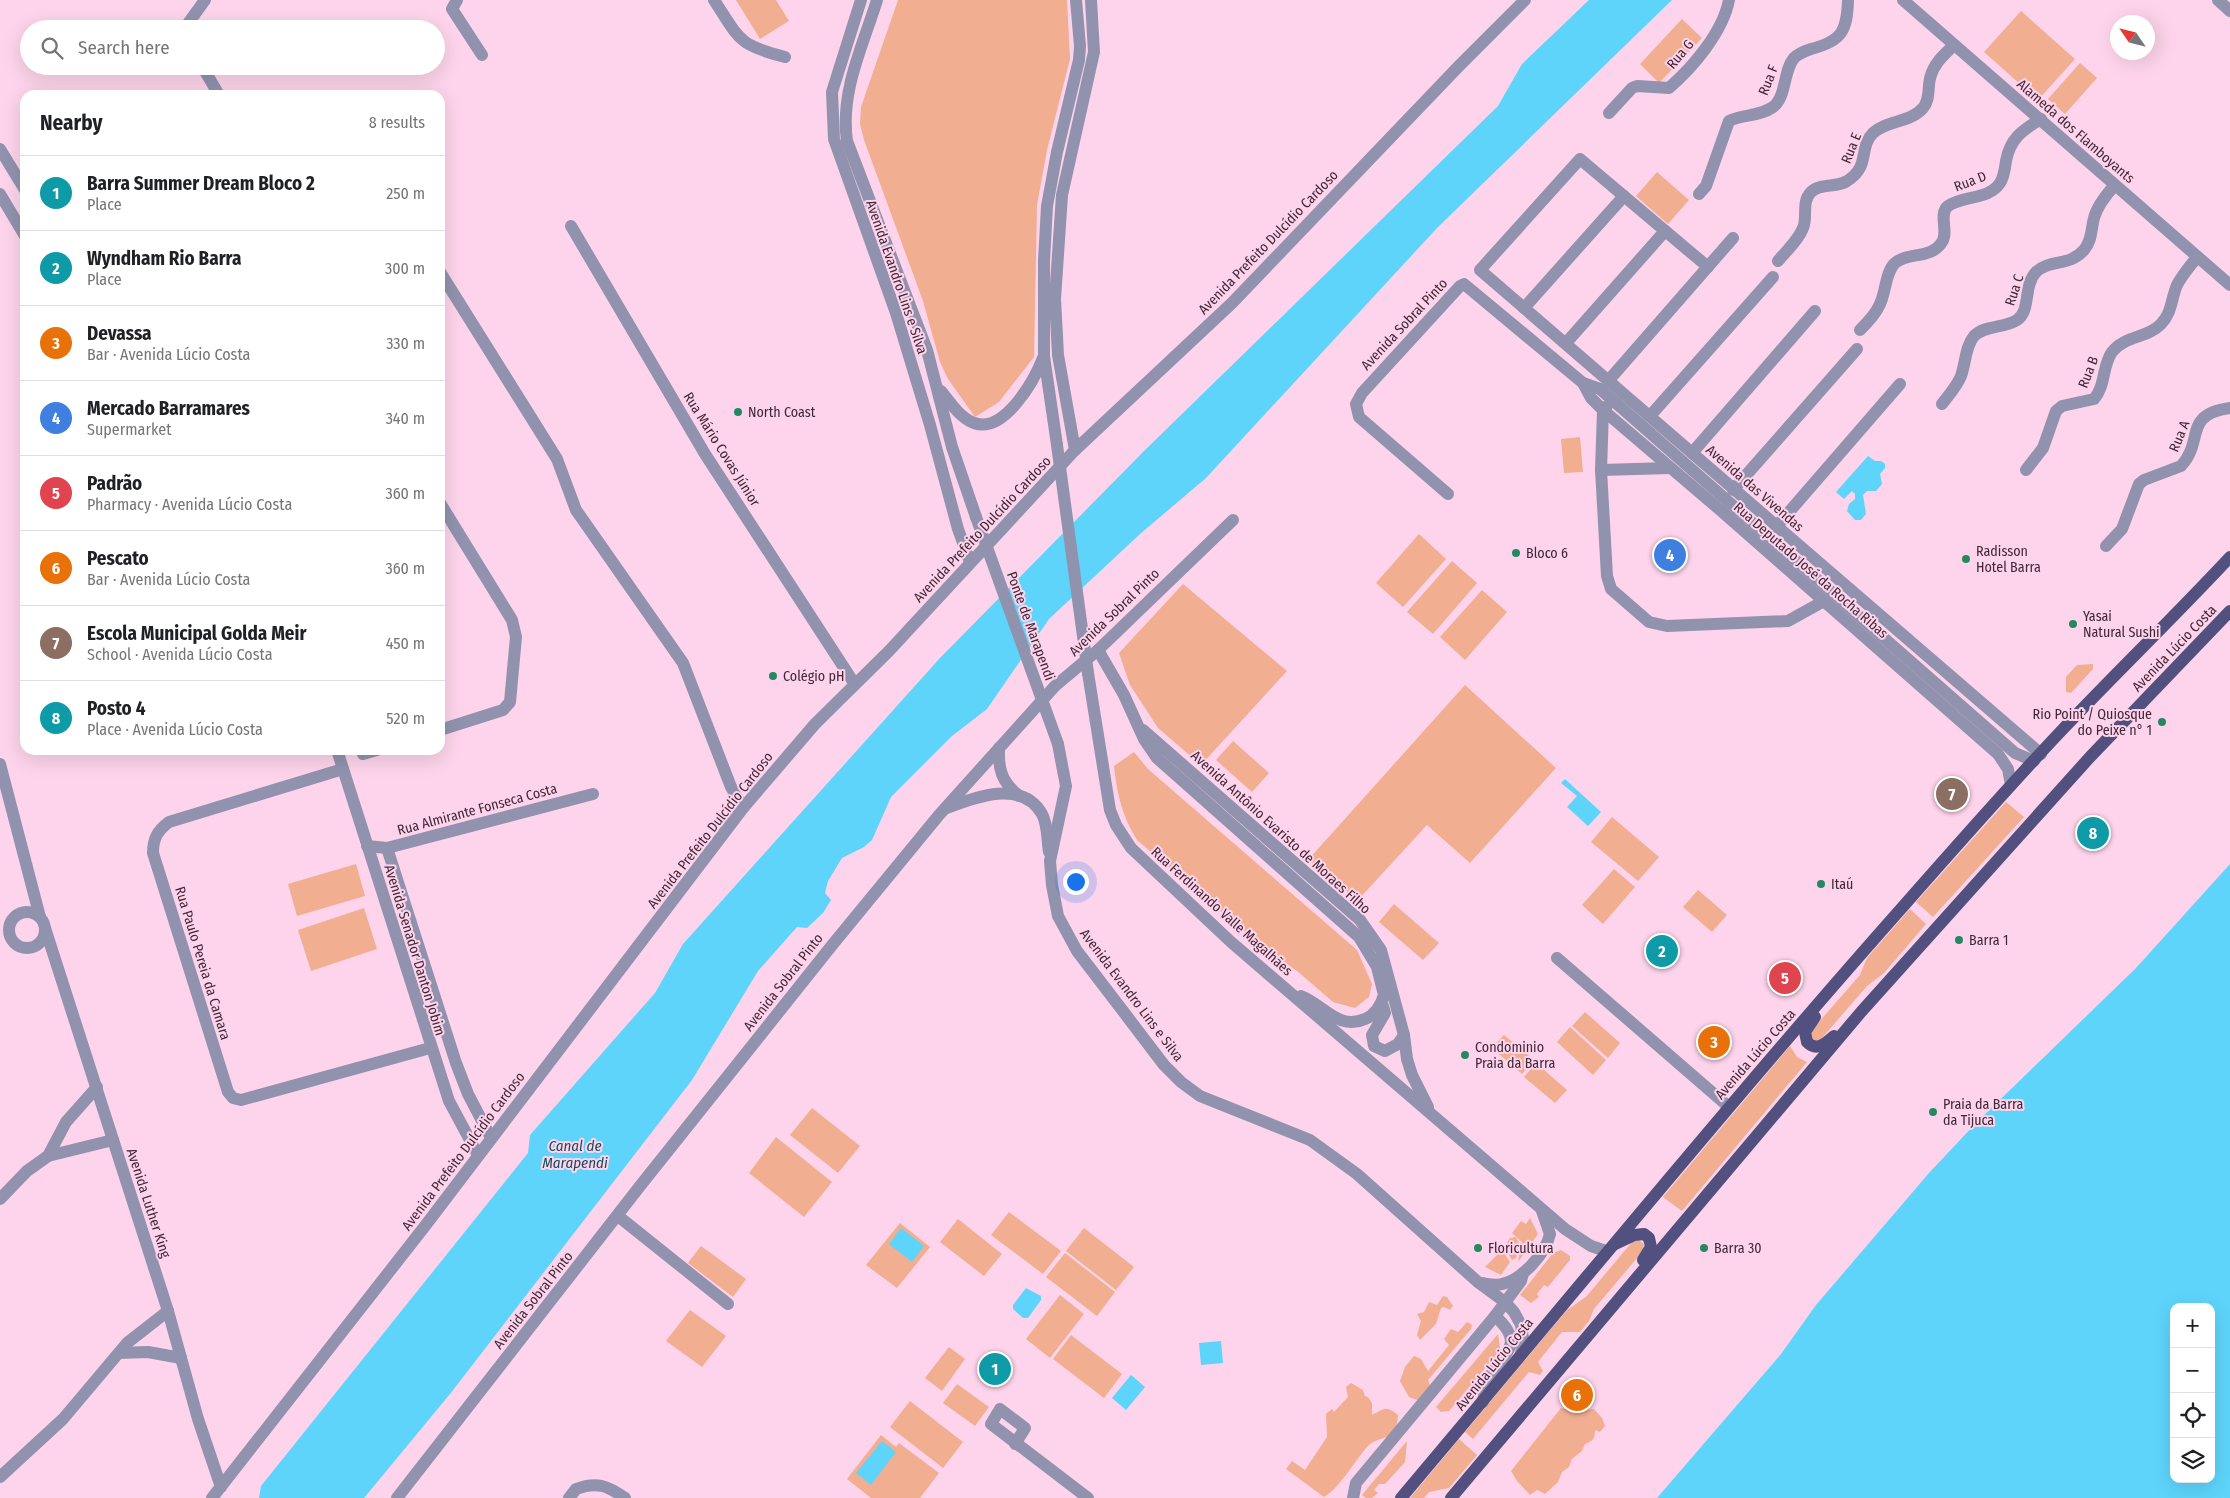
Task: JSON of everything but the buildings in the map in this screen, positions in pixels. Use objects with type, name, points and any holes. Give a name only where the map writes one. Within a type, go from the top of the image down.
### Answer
[{"type":"main road","name":"Avenida Lúcio Costa","points":[[1400,1498],[1483,1402],[1728,1107],[1834,985],[2011,785],[2230,556]]},
{"type":"main road","name":"Avenida Lúcio Costa","points":[[1451,1498],[1860,1012],[2090,757],[2230,611]]},
{"type":"main road","points":[[1834,985],[1805,1032],[1807,1042],[1815,1046],[1823,1046],[1860,1012]]},
{"type":"main road","points":[[1609,1248],[1639,1233],[1649,1238],[1651,1247],[1609,1310]]},
{"type":"street","points":[[191,20],[205,0]]},
{"type":"street","points":[[457,0],[452,9],[482,55]]},
{"type":"street","points":[[714,0],[746,44],[755,49],[785,57]]},
{"type":"street","name":"Avenida Evandro Lins e Silva","points":[[861,0],[832,92],[834,139],[896,313],[930,425],[958,529],[970,562]]},
{"type":"street","name":"Avenida Evandro Lins e Silva","points":[[877,0],[846,98],[844,125],[846,141],[858,175],[896,265],[927,350],[952,447]]},
{"type":"street","points":[[1044,356],[1044,261],[1047,206],[1057,152],[1079,60],[1076,0]]},
{"type":"street","points":[[1075,450],[1058,355],[1055,299],[1062,195],[1072,140],[1094,52],[1091,0]]},
{"type":"street","name":"Avenida Prefeito Dulcídio Cardoso","points":[[212,1498],[478,1155],[743,808],[815,724],[854,683],[889,651],[1075,450],[1232,303],[1448,77],[1526,0]]},
{"type":"street","name":"Rua G","points":[[1609,113],[1636,86],[1669,88],[1678,81],[1714,36],[1722,23],[1729,0]]},
{"type":"street","name":"Rua F","points":[[1699,194],[1706,186],[1729,121],[1762,113],[1774,106],[1794,59],[1805,51],[1832,42],[1840,36],[1846,26],[1848,0]]},
{"type":"street","name":"Alameda dos Flamboyants","points":[[1903,0],[2114,186],[2230,284]]},
{"type":"street","points":[[2218,0],[2230,11]]},
{"type":"street","points":[[1079,30],[1090,74]]},
{"type":"street","name":"Rua E","points":[[1778,261],[1804,227],[1806,204],[1811,192],[1816,189],[1844,183],[1857,174],[1861,168],[1868,140],[1873,134],[1910,118],[1924,107],[1927,101],[1930,76],[1935,65],[1954,45]]},
{"type":"street","points":[[207,75],[216,90]]},
{"type":"street","name":"Rua D","points":[[1860,330],[1880,306],[1892,267],[1901,259],[1939,247],[1945,236],[1944,213],[1946,209],[1962,200],[1983,194],[1996,187],[2004,173],[2008,149],[2014,139],[2019,132],[2041,120]]},
{"type":"street","points":[[0,149],[4,166],[20,184]]},
{"type":"street","name":"Avenida das Vivendas","points":[[1624,196],[1580,159],[1480,270],[1609,380],[1733,490],[2011,727],[2037,757]]},
{"type":"street","name":"Rua C","points":[[1942,404],[1958,382],[1967,350],[1973,337],[1987,330],[2018,320],[2025,310],[2028,289],[2036,272],[2043,266],[2066,263],[2085,249],[2090,238],[2094,217],[2103,199],[2114,186]]},
{"type":"street","points":[[0,194],[20,228]]},
{"type":"street","points":[[1524,308],[1624,196],[1708,267]]},
{"type":"street","points":[[859,209],[896,265]]},
{"type":"street","name":"Rua Mário Covas Júnior","points":[[571,226],[705,454],[854,683]]},
{"type":"street","points":[[1566,343],[1665,231]]},
{"type":"street","points":[[1609,380],[1733,238]]},
{"type":"street","name":"Rua B","points":[[2026,470],[2043,448],[2056,410],[2062,406],[2087,402],[2097,395],[2112,352],[2123,343],[2150,333],[2162,323],[2168,314],[2177,284],[2197,257]]},
{"type":"street","points":[[1650,416],[1773,277]]},
{"type":"street","points":[[445,280],[557,459],[576,510],[683,663],[731,787],[743,808]]},
{"type":"street","name":"Rua Deputado José da Rocha Ribas","points":[[1466,284],[1583,383],[1600,389],[1614,400],[1807,579],[1824,601],[1998,754],[2008,769],[2011,785]]},
{"type":"street","name":"Avenida Sobral Pinto","points":[[1448,494],[1359,417],[1356,404],[1362,393],[1460,286],[1466,284]]},
{"type":"street","points":[[938,388],[963,416],[980,425],[990,424],[1001,418],[1029,387],[1044,356],[1055,299]]},
{"type":"street","points":[[1692,453],[1815,311]]},
{"type":"street","points":[[1733,490],[1857,349]]},
{"type":"street","points":[[927,350],[930,425]]},
{"type":"street","name":"Rua Ferdinando Valle Magalhães","points":[[1044,356],[1088,673],[1110,810],[1122,837],[1131,848],[1231,942],[1540,1208],[1576,1238],[1591,1246],[1609,1248]]},
{"type":"street","name":"Rua Deputado José da Rocha Ribas","points":[[1583,383],[1591,398],[1603,410],[1670,468],[1807,579],[2015,753],[2037,757]]},
{"type":"street","points":[[1776,527],[1900,384]]},
{"type":"street","points":[[1614,400],[1603,410],[1601,470],[1607,576],[1611,589],[1649,622],[1667,626],[1788,622],[1824,601]]},
{"type":"street","name":"Rua A","points":[[2106,546],[2122,529],[2139,484],[2144,480],[2181,466],[2199,422],[2204,416],[2214,411],[2230,408]]},
{"type":"street","name":"Ponte de Marapendi","points":[[952,447],[1058,744]]},
{"type":"street","points":[[1601,470],[1670,468]]},
{"type":"street","points":[[445,511],[515,625],[516,637],[510,702],[503,710],[445,728]]},
{"type":"street","name":"Avenida Sobral Pinto","points":[[397,1498],[833,944],[945,809],[1055,686],[1098,650],[1233,520]]},
{"type":"street","name":"Avenida Antônio Evaristo de Moraes Filho","points":[[1098,650],[1140,727],[1144,739],[1157,758],[1359,937],[1381,977],[1384,995],[1382,1003],[1385,1013],[1372,1035],[1374,1046],[1386,1052],[1392,1050],[1404,1035]]},
{"type":"street","name":"Avenida Antônio Evaristo de Moraes Filho","points":[[1140,727],[1360,920],[1373,936],[1388,970],[1412,1075],[1431,1114]]},
{"type":"street","name":"Avenida Evandro Lins e Silva","points":[[1058,744],[1066,786],[1050,861],[1054,899],[1066,933],[1129,1019],[1175,1077],[1200,1096],[1216,1104],[1294,1133],[1331,1154],[1480,1283],[1505,1302],[1514,1312],[1521,1325],[1523,1338],[1521,1354]]},
{"type":"street","points":[[1000,748],[1000,774],[1007,786],[1032,804],[1042,815],[1050,861]]},
{"type":"street","name":"Avenida Senador Danton Jobim","points":[[339,755],[430,1048],[450,1105],[478,1155]]},
{"type":"street","name":"Avenida Luther King","points":[[0,764],[42,923],[97,1087],[168,1311],[198,1419],[221,1487]]},
{"type":"street","name":"Rua Paulo Pereia da Camara","points":[[343,769],[169,822],[157,833],[153,843],[156,863],[228,1092],[233,1098],[241,1100],[430,1048]]},
{"type":"street","points":[[945,809],[990,794],[1004,793],[1020,797]]},
{"type":"street","name":"Rua Almirante Fonseca Costa","points":[[367,846],[387,848],[593,794]]},
{"type":"street","points":[[1198,794],[1208,795],[1256,836],[1274,845]]},
{"type":"street","name":"Avenida Senador Danton Jobim","points":[[387,848],[456,1063],[468,1094],[491,1138]]},
{"type":"street","points":[[23,912],[35,914],[42,923],[42,940],[39,944],[28,948],[17,945],[10,936],[4,935],[13,919],[23,912]]},
{"type":"street","points":[[1558,958],[1728,1107]]},
{"type":"street","points":[[1287,990],[1312,1001],[1342,1021],[1351,1023],[1369,1017],[1382,1003]]},
{"type":"street","points":[[48,1156],[66,1122],[97,1087]]},
{"type":"street","points":[[0,1199],[27,1171],[48,1156],[113,1140]]},
{"type":"street","points":[[1353,1498],[1356,1483],[1495,1316],[1521,1280],[1523,1273],[1548,1242],[1549,1230],[1540,1208]]},
{"type":"street","points":[[618,1216],[728,1304]]},
{"type":"street","points":[[1480,1283],[1500,1285],[1523,1273]]},
{"type":"street","points":[[0,1477],[64,1419],[119,1353],[144,1329],[168,1311]]},
{"type":"street","points":[[1483,1402],[1486,1384],[1509,1351],[1512,1343],[1511,1333],[1495,1316]]},
{"type":"street","points":[[119,1353],[148,1352],[180,1358]]},
{"type":"street","points":[[1016,1444],[1088,1498]]},
{"type":"street","points":[[569,1498],[576,1489],[598,1484],[609,1487],[626,1498]]},
{"type":"shaded area","points":[[736,0],[776,0],[789,21],[760,39]]},
{"type":"shaded area","points":[[898,0],[1067,0],[1070,59],[1047,150],[1037,205],[1034,357],[999,402],[975,417],[948,379],[940,362],[923,301],[864,140],[860,124],[861,107]]},
{"type":"shaded area","points":[[2021,11],[2075,59],[2038,100],[1984,52]]},
{"type":"shaded area","points":[[1682,19],[1702,38],[1659,83],[1640,64]]},
{"type":"shaded area","points":[[2080,63],[2097,78],[2065,114],[2048,99]]},
{"type":"shaded area","points":[[1657,172],[1689,200],[1668,224],[1636,196]]},
{"type":"shaded area","points":[[1580,437],[1583,472],[1564,473],[1561,439]]},
{"type":"shaded area","points":[[1419,534],[1446,559],[1403,607],[1376,583]]},
{"type":"shaded area","points":[[1452,561],[1477,583],[1433,634],[1407,612]]},
{"type":"shaded area","points":[[1183,584],[1287,671],[1201,765],[1158,728],[1130,685],[1119,653]]},
{"type":"shaded area","points":[[1482,590],[1507,612],[1465,660],[1440,637]]},
{"type":"shaded area","points":[[2093,664],[2093,669],[2071,693],[2066,692],[2066,677],[2077,665]]},
{"type":"shaded area","points":[[1465,685],[1556,768],[1470,863],[1427,825],[1358,900],[1308,860]]},
{"type":"shaded area","points":[[1233,741],[1269,773],[1252,792],[1216,760]]},
{"type":"shaded area","points":[[1134,752],[1148,769],[1357,950],[1372,984],[1369,997],[1355,1008],[1333,1002],[1297,971],[1260,945],[1137,840],[1121,804],[1114,766]]},
{"type":"shaded area","points":[[2006,802],[2024,817],[1933,917],[1916,902]]},
{"type":"shaded area","points":[[1612,817],[1659,857],[1638,881],[1591,842]]},
{"type":"shaded area","points":[[356,864],[365,896],[297,916],[288,884]]},
{"type":"shaded area","points":[[1614,869],[1635,887],[1603,924],[1582,905]]},
{"type":"shaded area","points":[[1698,890],[1727,915],[1712,932],[1683,907]]},
{"type":"shaded area","points":[[1394,904],[1439,943],[1423,960],[1379,922]]},
{"type":"shaded area","points":[[364,908],[377,949],[311,971],[298,930]]},
{"type":"shaded area","points":[[1910,909],[1926,924],[1884,973],[1867,986],[1818,1042],[1811,1038],[1811,1031],[1860,975],[1867,958]]},
{"type":"shaded area","points":[[1585,1012],[1620,1043],[1608,1058],[1572,1026]]},
{"type":"shaded area","points":[[1570,1027],[1606,1060],[1593,1075],[1557,1042]]},
{"type":"shaded area","points":[[1504,1035],[1534,1060],[1522,1074],[1492,1048]]},
{"type":"shaded area","points":[[1790,1046],[1797,1057],[1807,1062],[1682,1211],[1663,1197]]},
{"type":"shaded area","points":[[1536,1063],[1567,1090],[1555,1103],[1524,1077]]},
{"type":"shaded area","points":[[812,1108],[860,1146],[838,1173],[790,1135]]},
{"type":"shaded area","points":[[776,1137],[832,1182],[804,1217],[749,1173]]},
{"type":"shaded area","points":[[1009,1212],[1061,1251],[1043,1274],[991,1235]]},
{"type":"shaded area","points":[[1530,1218],[1538,1234],[1518,1262],[1522,1242],[1512,1233],[1521,1221],[1526,1224]]},
{"type":"shaded area","points":[[958,1219],[1002,1254],[984,1276],[940,1242]]},
{"type":"shaded area","points":[[900,1223],[930,1247],[897,1288],[866,1265]]},
{"type":"shaded area","points":[[1084,1228],[1134,1267],[1116,1290],[1066,1251]]},
{"type":"shaded area","points":[[1516,1237],[1520,1246],[1516,1258],[1512,1260],[1504,1247],[1510,1238]]},
{"type":"shaded area","points":[[1639,1240],[1644,1244],[1643,1251],[1594,1309],[1589,1321],[1580,1332],[1562,1332],[1538,1362],[1543,1371],[1540,1375],[1529,1372],[1473,1439],[1465,1432],[1567,1310],[1586,1297],[1632,1242]]},
{"type":"shaded area","points":[[701,1246],[746,1279],[733,1297],[688,1263]]},
{"type":"shaded area","points":[[1502,1250],[1510,1262],[1501,1275],[1485,1267]]},
{"type":"shaded area","points":[[1561,1250],[1570,1256],[1570,1260],[1548,1287],[1544,1285],[1537,1294],[1539,1297],[1531,1303],[1520,1295],[1553,1253]]},
{"type":"shaded area","points":[[1065,1253],[1115,1292],[1097,1316],[1046,1277]]},
{"type":"shaded area","points":[[1060,1295],[1084,1314],[1050,1358],[1026,1339]]},
{"type":"shaded area","points":[[1443,1296],[1447,1297],[1453,1306],[1450,1310],[1444,1307],[1441,1308],[1436,1324],[1420,1340],[1417,1335],[1421,1321],[1417,1314],[1424,1312],[1429,1302],[1437,1305]]},
{"type":"shaded area","points":[[690,1310],[726,1336],[702,1367],[666,1341]]},
{"type":"shaded area","points":[[1467,1322],[1472,1325],[1471,1329],[1428,1380],[1430,1385],[1420,1401],[1409,1397],[1400,1381],[1405,1367],[1414,1356],[1421,1359],[1428,1371],[1449,1345],[1444,1339],[1451,1329],[1458,1332]]},
{"type":"shaded area","points":[[1498,1334],[1500,1348],[1496,1355],[1449,1411],[1441,1412],[1436,1407]]},
{"type":"shaded area","points":[[1071,1335],[1122,1374],[1104,1398],[1053,1359]]},
{"type":"shaded area","points":[[949,1347],[965,1359],[942,1391],[925,1378]]},
{"type":"shaded area","points":[[1351,1383],[1363,1390],[1365,1396],[1372,1403],[1372,1415],[1382,1410],[1391,1410],[1398,1415],[1397,1424],[1391,1434],[1368,1446],[1342,1481],[1324,1497],[1286,1469],[1292,1461],[1305,1470],[1327,1437],[1326,1414],[1332,1409],[1334,1412],[1348,1397],[1346,1387]]},
{"type":"shaded area","points":[[957,1384],[989,1407],[975,1426],[943,1403]]},
{"type":"shaded area","points":[[910,1401],[963,1442],[943,1468],[890,1427]]},
{"type":"shaded area","points":[[1561,1408],[1575,1411],[1594,1409],[1602,1418],[1605,1426],[1600,1432],[1595,1430],[1593,1439],[1585,1444],[1582,1451],[1572,1459],[1569,1467],[1562,1472],[1558,1482],[1545,1494],[1537,1490],[1530,1495],[1517,1481],[1511,1471]]},
{"type":"shaded area","points":[[881,1435],[896,1447],[899,1443],[939,1473],[920,1498],[871,1498],[847,1479]]},
{"type":"shaded area","points":[[1459,1439],[1477,1455],[1449,1488],[1429,1492],[1424,1498],[1410,1498]]},
{"type":"shaded area","points":[[1407,1441],[1405,1462],[1385,1484],[1379,1484],[1374,1490],[1378,1493],[1372,1498],[1366,1498],[1362,1495]]},
{"type":"water","name":"Canal de Marapendi","points":[[1589,0],[1672,0],[1438,227],[1206,478],[1140,534],[1049,619],[987,709],[952,736],[891,797],[872,840],[864,847],[842,858],[828,881],[825,893],[831,900],[823,913],[807,928],[797,927],[758,971],[692,1080],[450,1394],[364,1498],[259,1498],[261,1486],[528,1153],[530,1135],[655,993],[683,944],[940,658],[1145,450],[1498,106],[1522,64]]},
{"type":"water","points":[[1868,456],[1875,461],[1881,461],[1885,464],[1885,468],[1880,474],[1882,484],[1876,491],[1867,491],[1863,495],[1866,514],[1861,520],[1855,520],[1847,511],[1849,504],[1855,499],[1855,494],[1852,491],[1844,499],[1836,492]]},
{"type":"water","points":[[1565,779],[1601,812],[1588,826],[1567,807],[1577,796],[1561,783]]},
{"type":"water","points":[[2230,864],[2230,1498],[1657,1498],[1781,1354],[1816,1305],[1929,1173],[1976,1123],[2136,968]]},
{"type":"water","points":[[901,1228],[924,1246],[912,1262],[889,1244]]},
{"type":"water","points":[[1026,1288],[1041,1296],[1041,1300],[1028,1318],[1023,1318],[1013,1309],[1013,1305]]},
{"type":"water","points":[[1221,1341],[1223,1363],[1201,1365],[1199,1343]]},
{"type":"water","points":[[1131,1375],[1145,1387],[1126,1410],[1112,1398]]},
{"type":"water","points":[[882,1441],[896,1452],[871,1485],[856,1473]]},
{"type":"place","name":"North Coast","points":[[738,412]]},
{"type":"place","name":"Bloco 6","points":[[1516,553]]},
{"type":"place","name":"Mercado Barramares","points":[[1670,555]]},
{"type":"place","name":"Radisson Hotel Barra","points":[[1966,559]]},
{"type":"place","name":"Yasai Natural Sushi","points":[[2073,624]]},
{"type":"place","name":"Colégio pH","points":[[773,676]]},
{"type":"place","name":"Rio Point / Quiosque do Peixe n° 1","points":[[2162,722]]},
{"type":"place","name":"Escola Municipal Golda Meir","points":[[1952,794]]},
{"type":"place","name":"Posto 4","points":[[2093,833]]},
{"type":"place","name":"Itaú","points":[[1821,884]]},
{"type":"place","name":"Barra 1","points":[[1959,940]]},
{"type":"place","name":"Wyndham Rio Barra","points":[[1662,951]]},
{"type":"place","name":"Padrão","points":[[1785,978]]},
{"type":"place","name":"Devassa","points":[[1714,1042]]},
{"type":"place","name":"Condominio Praia da Barra","points":[[1465,1055]]},
{"type":"place","name":"Praia da Barra da Tijuca","points":[[1933,1112]]},
{"type":"place","name":"Floricultura","points":[[1478,1248]]},
{"type":"place","name":"Barra 30","points":[[1704,1248]]},
{"type":"place","name":"Barra Summer Dream Bloco 2","points":[[995,1369]]},
{"type":"place","name":"Pescato","points":[[1577,1395]]}]
